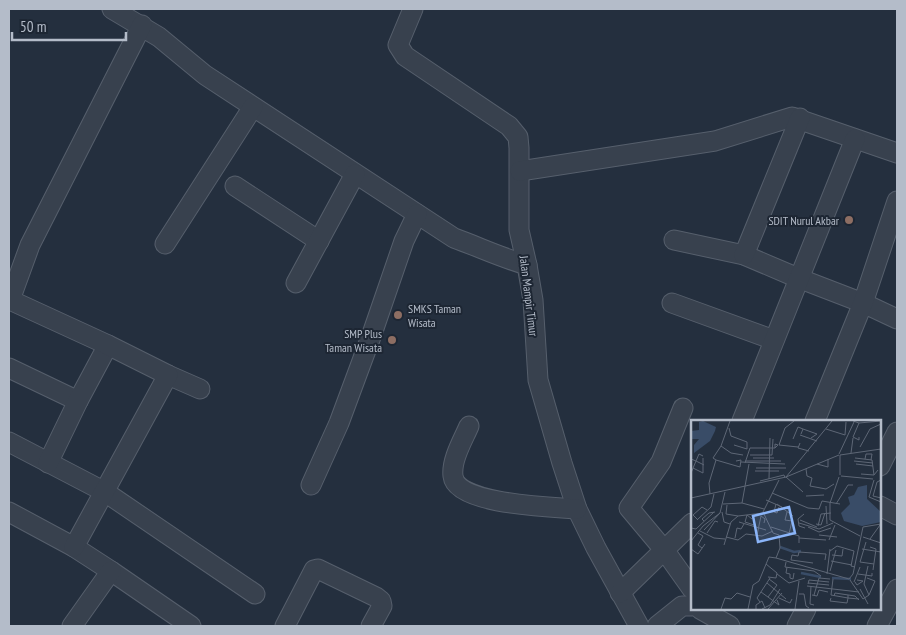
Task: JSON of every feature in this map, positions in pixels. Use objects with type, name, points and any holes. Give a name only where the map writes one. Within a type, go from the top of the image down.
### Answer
[{"type":"street","name":"Jalan Mampir Timur","points":[[413,9],[398,45],[400,50],[405,56],[509,126],[518,137],[520,171],[518,230],[533,300],[538,380],[577,509],[620,593],[640,626]]},
{"type":"street","points":[[115,10],[142,25],[180,53],[205,75],[454,238],[482,248],[501,258],[527,265]]},
{"type":"street","points":[[142,25],[30,245],[10,300],[200,389]]},
{"type":"street","points":[[165,244],[253,107]]},
{"type":"street","points":[[520,171],[715,140],[786,117],[800,118],[897,153]]},
{"type":"street","points":[[744,255],[800,118]]},
{"type":"street","points":[[742,420],[855,139]]},
{"type":"street","points":[[296,283],[355,174]]},
{"type":"street","points":[[235,186],[319,242]]},
{"type":"street","points":[[815,420],[863,303],[897,201]]},
{"type":"street","points":[[311,485],[339,423],[404,241],[417,214]]},
{"type":"street","points":[[674,240],[744,255],[863,303],[897,319]]},
{"type":"street","points":[[672,302],[774,340]]},
{"type":"street","points":[[48,463],[108,345]]},
{"type":"street","points":[[9,368],[78,402]]},
{"type":"street","points":[[74,547],[168,375]]},
{"type":"street","points":[[683,408],[662,462],[630,508],[665,551],[691,589]]},
{"type":"street","points":[[469,426],[457,456],[452,475],[458,488],[493,500],[577,509]]},
{"type":"street","points":[[881,464],[897,432]]},
{"type":"street","points":[[9,442],[105,492],[255,594]]},
{"type":"street","points":[[881,507],[897,515]]},
{"type":"street","points":[[9,512],[74,547],[191,626]]},
{"type":"street","points":[[620,593],[691,524]]},
{"type":"street","points":[[285,626],[314,570],[318,569],[381,601],[382,606],[372,626]]},
{"type":"street","points":[[72,626],[111,571]]},
{"type":"street","points":[[877,626],[897,589]]},
{"type":"street","points":[[657,626],[682,606],[691,606]]},
{"type":"street","points":[[702,610],[730,626]]},
{"type":"street","points":[[797,626],[805,610]]},
{"type":"place","name":"SDIT Nurul Akbar","points":[[849,220]]},
{"type":"place","name":"SMKS Taman Wisata","points":[[398,315]]},
{"type":"place","name":"SMP Plus Taman Wisata","points":[[392,340]]}]
